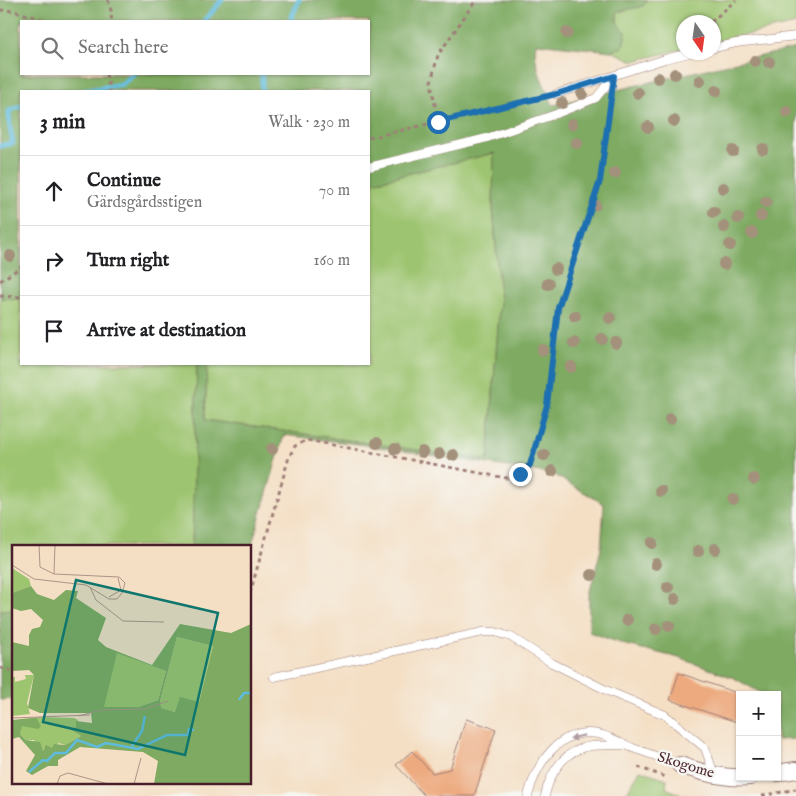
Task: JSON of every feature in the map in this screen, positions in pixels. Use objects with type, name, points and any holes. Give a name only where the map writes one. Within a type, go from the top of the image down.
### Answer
[{"type":"street","name":"Skogome","points":[[680,765],[714,776],[736,778]]},
{"type":"street","points":[[781,773],[796,770]]},
{"type":"lane","points":[[721,46],[796,36]]},
{"type":"lane","points":[[556,94],[676,56]]},
{"type":"lane","points":[[370,168],[487,138],[556,114],[596,98],[614,76]]},
{"type":"lane","points":[[274,678],[483,632],[495,632],[511,637],[552,663],[608,691],[664,715],[704,748],[714,776]]},
{"type":"lane","name":"Skogome","points":[[528,796],[532,780],[542,761],[557,744],[577,735],[598,734],[680,765]]},
{"type":"lane","name":"Skogome","points":[[545,796],[554,771],[565,758],[582,748],[624,744]]},
{"type":"path","points":[[108,0],[112,14],[111,20]]},
{"type":"path","points":[[438,122],[431,82],[438,55],[476,0]]},
{"type":"path","points":[[719,15],[736,0]]},
{"type":"path","points":[[0,10],[14,11],[46,20]]},
{"type":"path","points":[[106,75],[110,90]]},
{"type":"path","points":[[251,589],[288,457],[294,446],[307,440],[506,478],[520,474],[530,465],[547,405],[558,308],[600,181],[614,76]]},
{"type":"path","points":[[370,138],[556,94]]},
{"type":"path","points":[[0,281],[20,268]]},
{"type":"path","points":[[0,296],[20,297]]},
{"type":"path","points":[[762,796],[796,789]]},
{"type":"green space","points":[[0,0],[647,0],[643,6],[617,12],[617,23],[626,32],[623,47],[611,51],[536,43],[535,51],[538,67],[553,105],[796,48],[796,739],[781,740],[781,691],[758,691],[734,678],[679,658],[626,645],[589,632],[589,595],[601,549],[604,504],[553,474],[365,445],[284,435],[251,548],[251,545],[192,545],[197,365],[207,365],[205,420],[488,460],[500,301],[493,207],[494,153],[370,183],[370,90],[20,90],[20,299],[0,298]]},
{"type":"green space","points":[[647,0],[796,0],[796,24],[721,40],[721,15],[676,15],[676,51],[634,61],[611,51],[623,47],[626,32],[617,23],[617,12],[643,6]]},
{"type":"green space","points":[[494,153],[493,207],[500,301],[488,460],[205,420],[207,365],[370,365],[370,183]]},
{"type":"green space","points":[[0,298],[20,299],[20,365],[197,365],[192,545],[12,545],[12,610],[0,610]]},
{"type":"green space","points":[[0,610],[12,610],[12,699],[0,700]]},
{"type":"green space","points":[[640,770],[667,779],[666,788],[684,796],[625,796]]},
{"type":"building","points":[[679,673],[736,693],[736,722],[670,700]]},
{"type":"building","points":[[466,719],[496,729],[474,796],[425,796],[396,765],[412,751],[432,773],[450,769]]},
{"type":"waterway","points":[[205,20],[222,0]]},
{"type":"waterway","points":[[290,20],[299,0]]},
{"type":"waterway","points":[[89,90],[122,84],[133,75]]},
{"type":"waterway","points":[[262,75],[262,90]]},
{"type":"waterway","points":[[0,146],[13,143],[9,111],[20,106]]},
{"type":"route","points":[[438,122],[556,94],[614,76],[600,181],[558,308],[547,405],[530,465],[520,474]]}]
